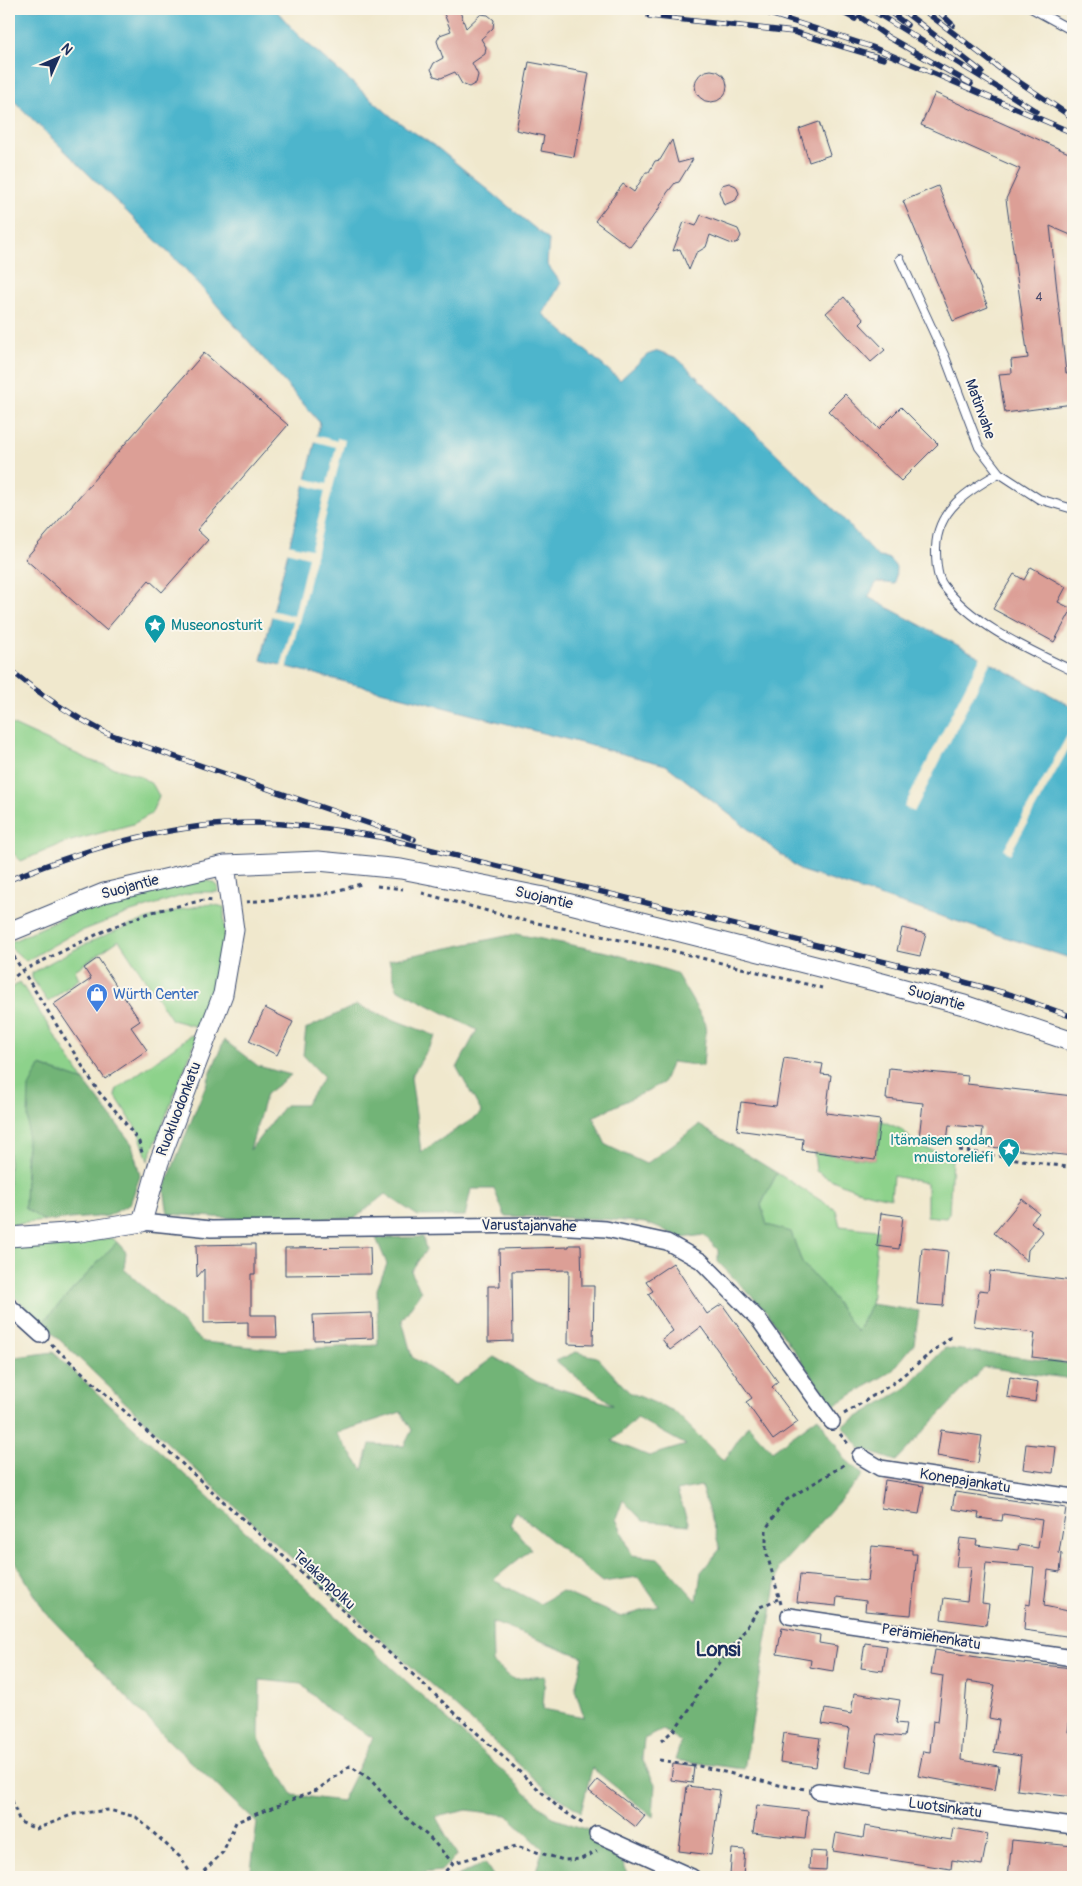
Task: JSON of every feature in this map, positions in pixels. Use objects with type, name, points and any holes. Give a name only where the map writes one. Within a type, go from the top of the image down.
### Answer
[{"type":"street","name":"Suojantie","points":[[9,932],[104,894],[225,865],[318,861],[401,869],[539,896],[882,983],[964,1005],[1073,1042]]},
{"type":"street","name":"Ruokluodonkatu","points":[[142,1222],[152,1183],[223,994],[234,930],[225,865]]},
{"type":"street","points":[[9,1237],[80,1232],[142,1222]]},
{"type":"street","name":"Varustajanvahe","points":[[142,1222],[211,1229],[537,1225],[606,1229],[667,1242],[701,1261],[758,1320],[832,1422]]},
{"type":"street","points":[[9,1306],[41,1335]]},
{"type":"street","name":"Konepajankatu","points":[[860,1456],[880,1468],[1073,1497]]},
{"type":"street","name":"Perämiehenkatu","points":[[789,1616],[1073,1658]]},
{"type":"street","name":"Luotsinkatu","points":[[818,1790],[1073,1826]]},
{"type":"street","points":[[597,1834],[692,1877]]},
{"type":"lane","points":[[1032,9],[1073,31]]},
{"type":"lane","name":"Matinvahe","points":[[900,258],[945,357],[978,447],[999,473],[1039,499],[1073,509]]},
{"type":"lane","points":[[999,473],[972,489],[941,520],[936,536],[936,560],[942,584],[967,609],[1014,642],[1073,671]]},
{"type":"path","points":[[9,981],[22,971],[110,928],[152,912],[204,900],[231,903],[321,895],[360,884],[411,890]]},
{"type":"path","points":[[420,892],[517,919],[665,949],[823,988]]},
{"type":"path","points":[[9,949],[98,1091],[120,1116],[138,1142],[152,1183]]},
{"type":"path","points":[[959,1150],[1073,1168]]},
{"type":"path","name":"Telakanpolku","points":[[41,1335],[559,1808],[597,1834]]},
{"type":"path","points":[[789,1616],[778,1599],[775,1578],[766,1551],[766,1529],[784,1502],[860,1456],[832,1422],[892,1384],[951,1337]]},
{"type":"path","points":[[660,1741],[675,1729],[694,1704],[699,1689],[738,1640],[760,1607],[778,1599]]},
{"type":"path","points":[[659,1760],[708,1768],[779,1785],[818,1790]]},
{"type":"path","points":[[198,1877],[223,1852],[236,1822],[317,1790],[350,1766],[370,1779],[397,1810],[428,1836],[453,1863]]},
{"type":"path","points":[[9,1793],[20,1822],[36,1829],[74,1814],[109,1810],[136,1817],[180,1857],[193,1877]]},
{"type":"path","points":[[440,1877],[453,1863],[516,1846],[564,1860],[581,1859],[618,1844]]},
{"type":"green space","points":[[9,723],[92,761],[140,776],[153,785],[159,796],[151,814],[133,824],[64,843],[21,861],[9,849]]},
{"type":"green space","points":[[198,879],[213,882],[218,886],[218,892],[194,892],[128,913],[71,935],[26,961],[10,947],[11,942],[91,905]]},
{"type":"green space","points":[[211,904],[224,907],[225,972],[202,1025],[194,1026],[172,1020],[119,940],[75,970],[79,979],[48,1002],[32,978],[32,973],[96,939],[164,914]]},
{"type":"green space","points":[[516,934],[612,953],[676,973],[706,1024],[703,1066],[672,1062],[663,1083],[593,1117],[606,1145],[646,1164],[699,1125],[777,1173],[761,1205],[767,1225],[791,1232],[802,1263],[827,1290],[857,1332],[871,1304],[919,1311],[914,1344],[892,1371],[833,1406],[767,1312],[718,1262],[718,1250],[704,1235],[683,1238],[646,1223],[603,1219],[505,1216],[494,1189],[471,1189],[465,1216],[418,1216],[385,1194],[355,1218],[260,1220],[168,1214],[164,1189],[224,1040],[258,1066],[291,1075],[266,1094],[250,1150],[285,1105],[305,1105],[324,1077],[303,1055],[306,1029],[356,1005],[436,1036],[411,1077],[421,1152],[482,1113],[457,1068],[477,1030],[397,989],[389,960]]},
{"type":"green space","points":[[20,982],[84,1081],[41,1066],[26,1154],[25,1208],[44,1221],[9,1225],[9,990]]},
{"type":"green space","points":[[191,1035],[196,1040],[148,1161],[139,1133],[115,1095],[117,1089]]},
{"type":"green space","points":[[40,1066],[84,1081],[132,1144],[140,1176],[130,1204],[108,1216],[44,1221],[25,1208],[29,1087]]},
{"type":"green space","points":[[880,1120],[903,1130],[916,1146],[944,1153],[952,1159],[949,1213],[946,1218],[927,1216],[927,1183],[893,1176],[891,1198],[852,1188],[816,1171],[814,1152],[875,1160]]},
{"type":"green space","points":[[777,1173],[836,1210],[840,1226],[878,1230],[871,1304],[857,1333],[827,1290],[802,1263],[791,1232],[767,1225],[761,1205]]},
{"type":"green space","points":[[423,1237],[426,1250],[411,1271],[421,1292],[402,1320],[412,1357],[455,1385],[494,1357],[537,1382],[613,1405],[556,1361],[576,1352],[597,1357],[629,1392],[674,1411],[724,1461],[748,1425],[772,1451],[818,1417],[844,1458],[863,1475],[779,1567],[744,1769],[675,1760],[681,1742],[663,1730],[644,1739],[642,1759],[655,1784],[653,1817],[592,1768],[581,1812],[546,1789],[219,1492],[42,1323],[117,1242],[126,1252],[124,1269],[203,1342],[281,1350],[378,1345],[377,1289],[387,1264],[376,1238]],"holes":[[[401,1412],[412,1430],[404,1446],[370,1444],[363,1470],[336,1433]],[[637,1418],[686,1445],[649,1456],[612,1441]],[[701,1486],[720,1549],[701,1572],[697,1601],[658,1558],[632,1555],[616,1519],[623,1500],[643,1521],[689,1525],[677,1491]],[[515,1511],[602,1582],[638,1577],[659,1606],[621,1617],[561,1591],[540,1604],[493,1580],[531,1549],[510,1524]],[[492,1622],[583,1657],[575,1689],[584,1717],[543,1709],[545,1676],[513,1679],[493,1663]]]},
{"type":"green space","points":[[112,1238],[117,1242],[42,1323],[9,1291],[9,1247]]},
{"type":"green space","points":[[945,1348],[1073,1364],[1073,1379],[984,1367],[896,1461],[861,1449],[843,1426],[906,1388]]},
{"type":"green space","points":[[53,1352],[553,1818],[602,1835],[619,1856],[630,1877],[534,1877],[543,1849],[507,1815],[467,1810],[436,1817],[457,1855],[441,1871],[386,1877],[250,1877],[257,1823],[169,1741],[45,1612],[9,1552],[9,1358]],"holes":[[[260,1680],[301,1684],[331,1712],[373,1738],[342,1801],[293,1795],[259,1739]]]},
{"type":"green space","points":[[485,1863],[494,1877],[455,1877]]},
{"type":"water","points":[[9,9],[275,9],[300,37],[394,119],[439,149],[549,240],[547,264],[561,283],[543,314],[620,380],[647,355],[658,351],[677,358],[836,511],[878,557],[888,558],[896,567],[895,584],[877,582],[868,597],[1073,707],[1073,959],[802,871],[666,765],[261,660],[320,423],[187,271],[9,96]]},
{"type":"pier","points":[[315,435],[337,441],[337,438],[345,440],[287,669],[281,667],[293,622],[270,616],[271,610],[294,616],[308,557],[286,551],[288,544],[311,549],[325,491],[302,484],[304,478],[327,484],[336,447],[313,441]]},
{"type":"pier","points":[[982,654],[992,659],[914,812],[904,807]]},
{"type":"pier","points":[[1073,725],[1073,741],[1010,854],[1004,850]]},
{"type":"building","points":[[442,9],[459,9],[466,28],[481,14],[488,15],[494,20],[493,28],[481,39],[486,47],[485,54],[472,63],[478,75],[476,83],[469,87],[462,84],[455,72],[441,78],[434,76],[431,69],[434,63],[443,58],[437,41],[440,35],[451,31]]},
{"type":"building","points":[[529,62],[589,73],[574,157],[541,151],[544,136],[516,130]]},
{"type":"building","points":[[711,70],[723,74],[727,86],[723,98],[711,102],[699,98],[695,86],[699,74]]},
{"type":"building","points":[[935,93],[1073,155],[1073,236],[1050,226],[1066,373],[1073,372],[1073,404],[1005,413],[999,374],[1012,373],[1011,360],[1028,358],[1006,199],[1020,169],[921,125]]},
{"type":"building","points":[[819,122],[830,155],[809,162],[799,129]]},
{"type":"building","points":[[672,140],[678,163],[693,159],[679,182],[675,183],[667,193],[658,210],[630,247],[595,221],[623,184],[634,192],[646,172],[649,172],[655,161],[660,160]]},
{"type":"building","points":[[729,183],[736,186],[739,193],[736,200],[724,205],[719,192],[722,185]]},
{"type":"building","points":[[938,186],[988,307],[953,321],[903,201]]},
{"type":"building","points":[[701,215],[738,229],[741,236],[738,242],[732,244],[710,235],[706,247],[696,253],[689,270],[680,249],[673,251],[684,222],[696,226]]},
{"type":"building","points":[[844,297],[864,320],[860,324],[885,350],[871,362],[826,313]]},
{"type":"building","points":[[204,353],[288,425],[197,530],[208,540],[162,592],[149,580],[106,630],[25,559]]},
{"type":"building","points":[[845,394],[879,429],[901,407],[938,444],[901,481],[828,411]]},
{"type":"building","points":[[1031,567],[1066,587],[1058,602],[1072,609],[1054,642],[993,609],[1014,574],[1024,580]]},
{"type":"building","points":[[902,928],[926,934],[920,956],[897,951]]},
{"type":"building","name":"Würth Center","points":[[98,958],[140,1021],[131,1027],[147,1050],[105,1079],[54,1004],[91,979],[84,968]]},
{"type":"building","points":[[265,1008],[293,1022],[277,1055],[249,1041]]},
{"type":"building","points":[[784,1058],[823,1064],[821,1074],[831,1075],[826,1113],[880,1120],[875,1160],[802,1150],[803,1139],[737,1130],[741,1102],[776,1106]]},
{"type":"building","points":[[889,1068],[968,1076],[967,1084],[1073,1096],[1073,1156],[981,1146],[983,1128],[949,1125],[947,1141],[919,1138],[923,1103],[886,1099]]},
{"type":"building","points":[[1022,1199],[1039,1213],[1031,1222],[1043,1232],[1028,1250],[1027,1261],[994,1233]]},
{"type":"building","points":[[881,1213],[903,1216],[899,1249],[877,1246]]},
{"type":"building","points":[[255,1244],[255,1274],[251,1274],[251,1315],[276,1315],[277,1337],[248,1337],[248,1322],[204,1323],[204,1269],[197,1277],[196,1245]]},
{"type":"building","points":[[569,1245],[581,1245],[582,1286],[594,1286],[593,1345],[568,1344],[569,1270],[512,1271],[513,1341],[488,1342],[488,1286],[500,1286],[499,1249],[569,1247]]},
{"type":"building","points":[[370,1247],[371,1274],[285,1275],[285,1248]]},
{"type":"building","points":[[922,1248],[948,1251],[943,1306],[917,1304]]},
{"type":"building","points":[[673,1263],[707,1314],[722,1304],[778,1382],[772,1387],[798,1422],[773,1440],[746,1402],[752,1398],[701,1327],[670,1350],[662,1339],[673,1331],[648,1294],[653,1291],[646,1281]]},
{"type":"building","points":[[990,1271],[1073,1281],[1073,1362],[1032,1357],[1035,1333],[974,1326],[979,1290],[988,1291]]},
{"type":"building","points":[[372,1313],[373,1338],[314,1340],[313,1315]]},
{"type":"building","points":[[1010,1377],[1038,1382],[1035,1402],[1007,1397]]},
{"type":"building","points":[[941,1430],[982,1436],[978,1463],[937,1456]]},
{"type":"building","points":[[1026,1444],[1056,1447],[1053,1473],[1023,1469]]},
{"type":"building","points":[[885,1480],[924,1486],[919,1514],[881,1508]]},
{"type":"building","points":[[955,1492],[1066,1508],[1059,1553],[1062,1554],[1060,1572],[1048,1570],[1044,1606],[1073,1612],[1073,1637],[1024,1630],[1026,1604],[1030,1605],[1034,1567],[986,1563],[982,1603],[989,1604],[986,1625],[941,1619],[944,1598],[967,1601],[971,1567],[956,1567],[960,1538],[977,1540],[976,1545],[1018,1550],[1019,1545],[1038,1548],[1042,1520],[1003,1514],[1002,1521],[978,1518],[979,1513],[952,1509]]},
{"type":"building","points":[[872,1546],[912,1550],[912,1554],[917,1554],[911,1615],[865,1611],[866,1601],[837,1597],[836,1606],[797,1602],[800,1575],[868,1581]]},
{"type":"building","points":[[782,1628],[820,1635],[819,1643],[837,1646],[833,1671],[810,1667],[811,1660],[777,1654]]},
{"type":"building","points":[[865,1643],[887,1646],[883,1671],[861,1668]]},
{"type":"building","points":[[935,1650],[1001,1661],[1073,1668],[1073,1695],[1068,1732],[1073,1733],[1073,1797],[1017,1790],[1021,1756],[994,1752],[999,1720],[989,1718],[995,1685],[967,1681],[961,1760],[999,1766],[995,1790],[918,1776],[923,1751],[930,1752],[933,1721],[938,1722],[943,1676],[931,1674]]},
{"type":"building","points":[[854,1693],[900,1700],[896,1723],[906,1724],[904,1737],[878,1734],[872,1772],[844,1767],[850,1729],[822,1724],[825,1709],[851,1714]]},
{"type":"building","points":[[784,1733],[820,1738],[816,1767],[780,1762]]},
{"type":"building","points":[[673,1764],[694,1767],[692,1783],[671,1780]]},
{"type":"building","points":[[598,1780],[645,1816],[636,1827],[589,1791]]},
{"type":"building","points":[[687,1786],[720,1790],[711,1855],[679,1851]]},
{"type":"building","points":[[757,1805],[808,1811],[805,1839],[753,1833]]},
{"type":"building","points":[[865,1826],[951,1840],[953,1828],[988,1834],[982,1865],[952,1860],[951,1869],[833,1851],[836,1833],[863,1838]]},
{"type":"building","points":[[1012,1840],[1073,1846],[1073,1877],[1008,1877]]},
{"type":"building","points":[[732,1849],[745,1850],[743,1876],[730,1875]]},
{"type":"building","points":[[810,1851],[827,1852],[826,1870],[809,1869]]},
{"type":"railway","points":[[755,9],[872,47],[1073,133]]},
{"type":"railway","points":[[836,9],[855,19]]},
{"type":"railway","points":[[849,9],[888,37],[971,84]]},
{"type":"railway","points":[[870,9],[1036,111]]},
{"type":"railway","points":[[886,9],[907,25]]},
{"type":"railway","points":[[901,9],[982,72]]},
{"type":"railway","points":[[922,9],[1003,71],[1073,118]]},
{"type":"railway","points":[[936,9],[953,25]]},
{"type":"railway","points":[[649,16],[794,32],[884,59]]},
{"type":"railway","points":[[9,669],[56,704],[106,733],[414,839]]},
{"type":"railway","points":[[9,880],[38,868],[129,839],[192,827],[255,823],[318,828],[380,837],[946,977],[1012,995],[1073,1017]]},
{"type":"place","name":"Museonosturit","points":[[155,644]]},
{"type":"place","name":"Würth Center","points":[[97,1013]]},
{"type":"place","name":"Itämaisen sodan muistoreliefi","points":[[1009,1168]]},
{"type":"district","name":"Lonsi","points":[[718,1649]]}]
